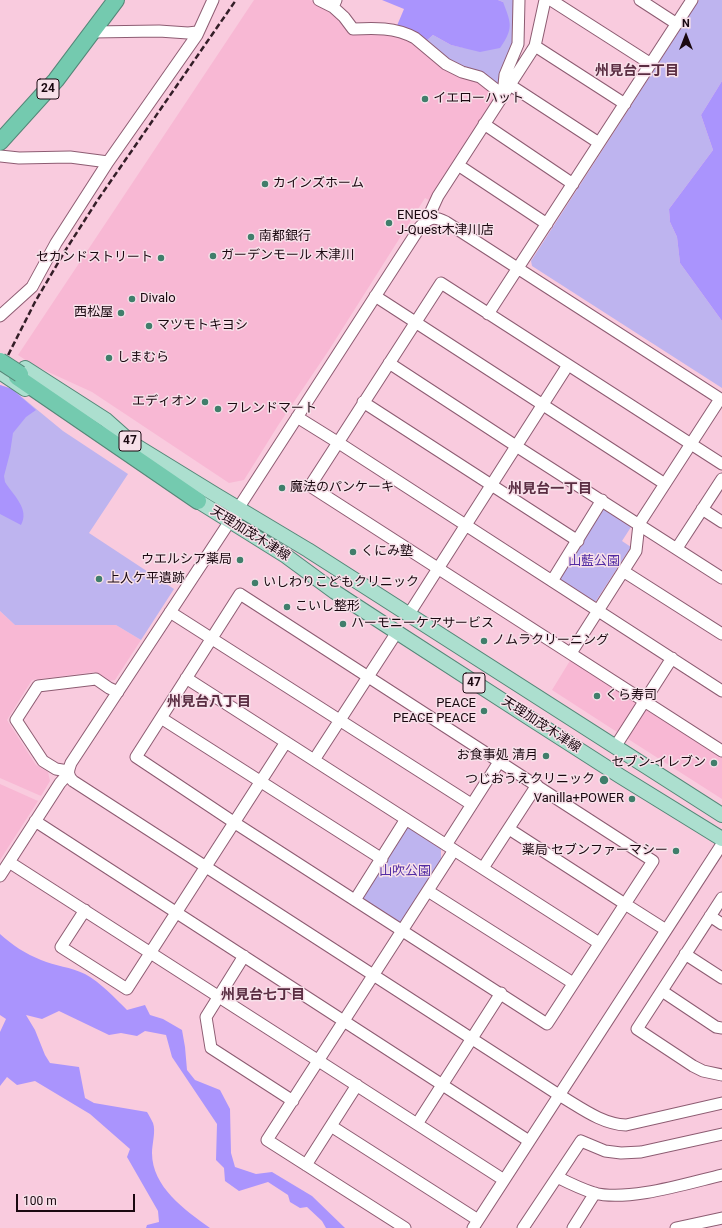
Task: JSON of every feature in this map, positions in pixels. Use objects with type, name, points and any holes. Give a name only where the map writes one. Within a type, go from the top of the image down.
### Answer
[{"type":"highway","name":"24","points":[[0,142],[56,80],[116,0]]},
{"type":"highway","name":"24","points":[[0,129],[73,50],[92,32]]},
{"type":"highway","points":[[0,361],[198,501]]},
{"type":"highway","points":[[0,366],[20,376],[119,438],[133,444]]},
{"type":"main road","points":[[0,372],[20,376]]},
{"type":"main road","name":"天理加茂木津線","points":[[133,444],[308,550],[722,815]]},
{"type":"main road","name":"天理加茂木津線","points":[[198,501],[286,556],[335,592],[614,773],[722,839]]},
{"type":"street","points":[[0,316],[32,287],[56,243],[108,162],[197,35],[197,32],[214,0]]},
{"type":"street","points":[[319,0],[334,3],[353,29],[376,28],[409,35],[415,38],[446,64],[462,72],[480,77],[503,95]]},
{"type":"street","points":[[503,95],[505,75],[518,44],[519,0]]},
{"type":"street","points":[[0,876],[68,773],[71,763],[238,509],[420,227],[427,220],[438,196],[535,46],[545,0]]},
{"type":"street","points":[[551,0],[651,64]]},
{"type":"street","points":[[640,0],[677,24]]},
{"type":"street","points":[[488,314],[692,0]]},
{"type":"street","points":[[92,32],[197,32]]},
{"type":"street","points":[[535,46],[624,104]]},
{"type":"street","points":[[510,85],[599,143]]},
{"type":"street","points":[[484,124],[573,184]]},
{"type":"street","points":[[0,156],[19,158],[70,157],[108,162]]},
{"type":"street","points":[[458,166],[547,224]]},
{"type":"street","points":[[427,220],[434,218],[446,222],[721,399],[639,524],[636,551],[571,653]]},
{"type":"street","points":[[722,464],[441,283],[310,486],[722,751]]},
{"type":"street","points":[[375,296],[665,484]]},
{"type":"street","points":[[389,362],[516,446],[722,578]]},
{"type":"street","points":[[408,614],[568,365]]},
{"type":"street","points":[[363,402],[578,541]]},
{"type":"street","points":[[297,417],[338,442],[465,526],[722,691]]},
{"type":"street","points":[[677,548],[722,479]]},
{"type":"street","points":[[552,581],[602,500]]},
{"type":"street","points":[[702,509],[722,522]]},
{"type":"street","points":[[623,571],[722,634]]},
{"type":"street","points":[[240,594],[652,861],[547,1024],[235,823],[136,757],[212,638],[240,594]]},
{"type":"street","points":[[170,612],[471,804]]},
{"type":"street","points":[[314,760],[367,676],[397,632]]},
{"type":"street","points":[[615,747],[672,658]]},
{"type":"street","points":[[186,678],[599,943]]},
{"type":"street","points":[[118,692],[96,679],[38,686],[16,720],[42,761],[56,770],[68,773],[73,781],[206,868],[559,1095],[599,1118],[621,1124],[630,1124],[722,1103]]},
{"type":"street","points":[[161,718],[382,859]]},
{"type":"street","points":[[85,910],[61,948],[127,989],[286,742]]},
{"type":"street","points":[[405,1228],[267,1140],[428,891],[471,804],[499,762]]},
{"type":"street","points":[[483,868],[537,786]]},
{"type":"street","points":[[355,900],[406,819]]},
{"type":"street","points":[[35,821],[530,1141]]},
{"type":"street","points":[[509,829],[666,930]]},
{"type":"street","points":[[331,1126],[475,1224],[722,844]]},
{"type":"street","points":[[9,862],[504,1180]]},
{"type":"street","points":[[428,891],[573,983]]},
{"type":"street","points":[[722,898],[637,1029],[693,1066],[703,1071],[722,1075]]},
{"type":"street","points":[[710,916],[722,924]]},
{"type":"street","points":[[685,954],[722,978]]},
{"type":"street","points":[[244,956],[206,1017],[211,1048],[293,1101]]},
{"type":"street","points":[[662,991],[716,1027],[722,1028]]},
{"type":"street","points":[[417,1124],[501,993]]},
{"type":"street","points":[[306,1165],[357,1086]]},
{"type":"street","points":[[523,1228],[580,1141],[605,1151],[618,1153],[641,1152],[722,1134]]},
{"type":"street","points":[[557,1178],[595,1193],[616,1195],[640,1193],[722,1175]]},
{"type":"street","points":[[573,1228],[595,1193]]},
{"type":"street","points":[[676,1228],[722,1218]]},
{"type":"shaded area","points":[[254,0],[310,0],[333,11],[346,25],[411,39],[477,80],[495,94],[497,99],[431,201],[425,198],[329,350],[279,424],[244,480],[229,483],[92,392],[33,365],[18,355]]},
{"type":"shaded area","points":[[382,0],[498,0],[503,2],[506,9],[510,25],[508,35],[500,48],[480,52],[451,45],[433,35],[425,42],[396,28],[404,9]]},
{"type":"shaded area","points":[[722,81],[722,321],[680,263],[677,237],[670,222],[669,209],[713,150],[701,115]]},
{"type":"shaded area","points":[[0,385],[12,389],[36,410],[26,417],[13,433],[4,476],[5,482],[22,508],[23,519],[21,525],[0,514]]},
{"type":"shaded area","points":[[0,611],[15,625],[116,625],[141,640],[115,680],[109,681],[94,672],[32,680],[7,720],[36,765],[48,772],[50,781],[41,796],[0,778]]},
{"type":"shaded area","points":[[571,659],[637,701],[638,706],[621,731],[617,732],[552,690]]},
{"type":"shaded area","points":[[649,709],[722,757],[722,799],[628,739],[627,735],[643,710]]},
{"type":"shaded area","points":[[0,784],[38,801],[0,860]]},
{"type":"shaded area","points":[[0,934],[19,949],[35,958],[85,974],[102,986],[127,1010],[145,1005],[150,1015],[163,1019],[182,1030],[187,1070],[195,1080],[220,1090],[230,1109],[231,1153],[235,1167],[256,1174],[272,1172],[312,1196],[345,1228],[326,1228],[322,1221],[307,1207],[300,1208],[290,1202],[288,1195],[268,1182],[239,1191],[225,1181],[224,1168],[216,1160],[217,1124],[172,1057],[166,1035],[145,1031],[137,1036],[121,1033],[109,1035],[59,1011],[42,1019],[26,1015],[35,1030],[45,1055],[50,1063],[79,1067],[85,1098],[94,1103],[147,1112],[154,1126],[152,1153],[153,1165],[158,1177],[164,1187],[181,1205],[210,1228],[146,1228],[147,1225],[159,1222],[158,1211],[127,1157],[130,1149],[90,1114],[35,1081],[17,1085],[7,1077],[0,1086],[0,1032],[6,1019],[0,1015]]},
{"type":"green space","points":[[498,0],[515,0],[514,47],[498,84],[494,85],[448,61],[425,42],[433,35],[451,45],[465,48],[503,2]]},
{"type":"green space","points":[[699,0],[722,0],[722,81],[701,115],[713,150],[669,209],[670,222],[677,237],[680,263],[722,321],[722,388],[532,266],[531,261]]},
{"type":"green space","points":[[0,385],[12,389],[63,431],[128,474],[89,533],[174,589],[141,640],[116,625],[15,625],[0,611]]},
{"type":"green space","name":"山藍公園","points":[[607,507],[630,522],[631,527],[622,541],[631,547],[596,601],[591,602],[559,582],[558,577],[602,508]]},
{"type":"green space","name":"山吹公園","points":[[410,827],[441,846],[441,862],[402,922],[397,923],[363,900],[362,896],[406,828]]},
{"type":"railway","points":[[0,371],[35,302],[65,251],[97,201],[236,0]]},
{"type":"place","name":"イエローハット","points":[[425,99]]},
{"type":"place","name":"カインズホーム","points":[[265,184]]},
{"type":"place","name":"ENEOS J-Quest木津川店","points":[[389,223]]},
{"type":"place","name":"南都銀行","points":[[251,237]]},
{"type":"place","name":"ガーデンモール 木津川","points":[[213,256]]},
{"type":"place","name":"セカンドストリート","points":[[161,258]]},
{"type":"place","name":"Divalo","points":[[132,299]]},
{"type":"place","name":"西松屋","points":[[121,313]]},
{"type":"place","name":"マツモトキヨシ","points":[[149,326]]},
{"type":"place","name":"しまむら","points":[[109,358]]},
{"type":"place","name":"エディオン","points":[[205,402]]},
{"type":"place","name":"フレンドマート","points":[[218,409]]},
{"type":"place","name":"魔法のパンケーキ","points":[[282,488]]},
{"type":"place","name":"くにみ塾","points":[[353,552]]},
{"type":"place","name":"ウエルシア薬局","points":[[240,560]]},
{"type":"place","name":"上人ケ平遺跡","points":[[99,579]]},
{"type":"place","name":"いしわりこどもクリニック","points":[[255,583]]},
{"type":"place","name":"こいし整形","points":[[287,607]]},
{"type":"place","name":"ハーモニーケアサービス","points":[[343,624]]},
{"type":"place","name":"ノムラクリーニング","points":[[484,641]]},
{"type":"place","name":"くら寿司","points":[[597,696]]},
{"type":"place","name":"PEACE PEACE PEACE","points":[[484,711]]},
{"type":"place","name":"お食事処 清月","points":[[546,756]]},
{"type":"place","name":"セブン-イレブン","points":[[714,763]]},
{"type":"place","name":"つじおうえクリニック","points":[[604,780]]},
{"type":"place","name":"Vanilla+POWER","points":[[632,799]]},
{"type":"place","name":"薬局 セブンファーマシー","points":[[676,851]]},
{"type":"district","name":"州見台二丁目","points":[[637,71]]},
{"type":"district","name":"州見台一丁目","points":[[550,489]]},
{"type":"district","name":"州見台八丁目","points":[[209,702]]},
{"type":"district","name":"州見台七丁目","points":[[263,995]]}]
